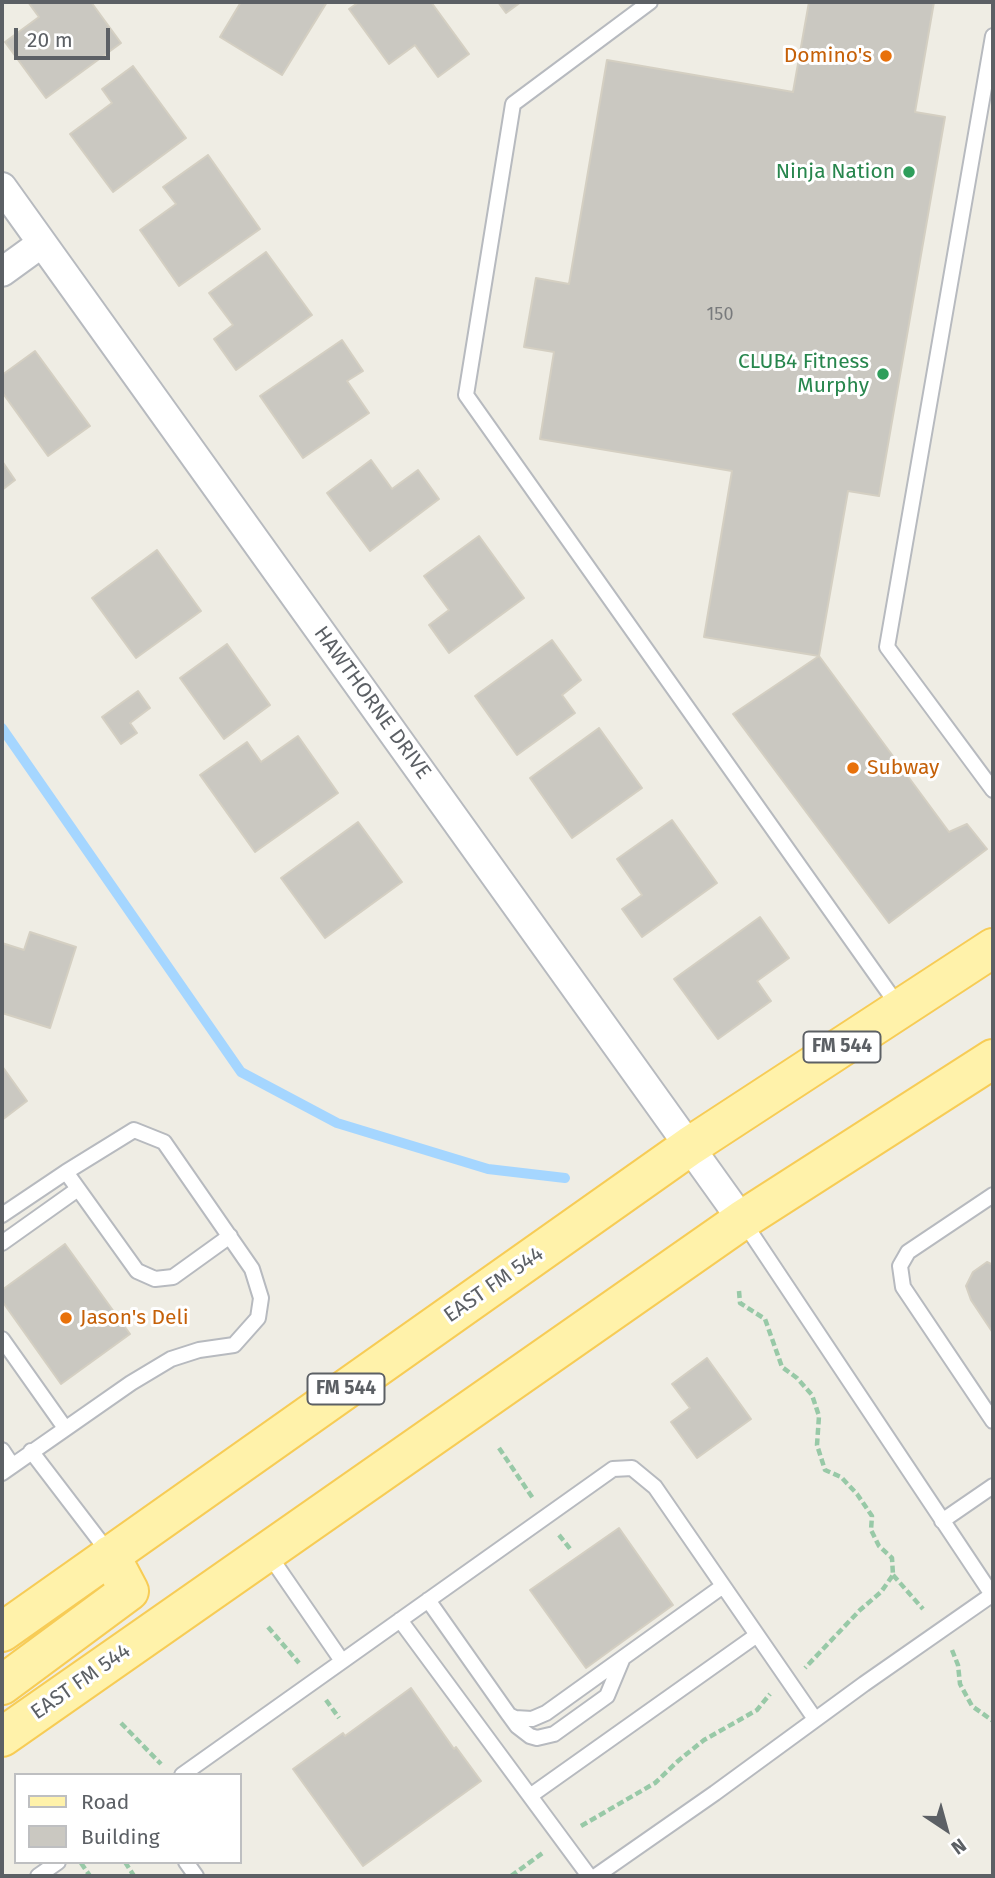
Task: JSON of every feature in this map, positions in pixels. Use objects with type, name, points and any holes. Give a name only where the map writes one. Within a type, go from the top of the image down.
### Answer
[{"type":"main road","name":"EAST FM 544","points":[[2,1632],[691,1146],[993,948]]},
{"type":"main road","name":"EAST FM 544","points":[[2,1737],[742,1220],[993,1059]]},
{"type":"main road","points":[[2,1685],[129,1591],[110,1555]]},
{"type":"street","name":"HAWTHORNE DRIVE","points":[[2,187],[742,1220]]},
{"type":"street","points":[[2,272],[41,243]]},
{"type":"lane","points":[[650,2],[513,104],[466,395],[900,1008]]},
{"type":"lane","points":[[993,36],[887,647],[993,790]]},
{"type":"lane","points":[[2,1215],[134,1130],[164,1142],[252,1269],[261,1298],[258,1318],[234,1345],[199,1350],[171,1359],[7,1469],[2,1450]]},
{"type":"lane","points":[[66,1172],[137,1271],[155,1279],[173,1277],[230,1236]]},
{"type":"lane","points":[[2,1243],[78,1189]]},
{"type":"lane","points":[[993,1195],[908,1252],[901,1266],[903,1287],[993,1421]]},
{"type":"lane","points":[[596,1876],[993,1595],[742,1220]]},
{"type":"lane","points":[[2,1339],[65,1428]]},
{"type":"lane","points":[[31,1451],[110,1555]]},
{"type":"lane","points":[[184,1773],[613,1469],[632,1468],[655,1487],[815,1719]]},
{"type":"lane","points":[[942,1521],[993,1486]]},
{"type":"lane","points":[[267,1552],[342,1661]]},
{"type":"lane","points":[[509,1715],[532,1719],[546,1713],[723,1586]]},
{"type":"lane","points":[[428,1601],[517,1726],[530,1736],[537,1738],[554,1734],[607,1696],[623,1658]]},
{"type":"lane","points":[[400,1620],[589,1876]]},
{"type":"lane","points":[[530,1796],[757,1635]]},
{"type":"lane","points":[[38,1876],[55,1864]]},
{"type":"path","points":[[739,1291],[740,1303],[765,1319],[782,1367],[813,1395],[818,1416],[817,1445],[825,1470],[842,1477],[857,1494],[872,1516],[871,1530],[879,1546],[892,1558],[893,1575],[923,1609]]},
{"type":"path","points":[[499,1448],[535,1500]]},
{"type":"path","points":[[555,1528],[571,1550]]},
{"type":"path","points":[[804,1669],[860,1610],[881,1592],[893,1575]]},
{"type":"path","points":[[268,1628],[299,1662]]},
{"type":"path","points":[[949,1644],[958,1665],[960,1684],[972,1706],[993,1721]]},
{"type":"path","points":[[577,1828],[655,1783],[678,1760],[704,1740],[757,1710],[773,1691]]},
{"type":"path","points":[[321,1693],[339,1718]]},
{"type":"path","points":[[121,1723],[161,1764]]},
{"type":"path","points":[[511,1876],[545,1851]]},
{"type":"building","points":[[28,2],[91,2],[121,43],[46,98],[5,42],[39,17]]},
{"type":"building","points":[[241,2],[327,2],[282,75],[220,37]]},
{"type":"building","points":[[359,2],[431,2],[469,54],[438,77],[415,45],[389,64],[349,9]]},
{"type":"building","points":[[498,2],[521,2],[506,13]]},
{"type":"building","points":[[809,2],[934,2],[915,112],[945,117],[879,496],[848,491],[819,656],[704,637],[732,471],[540,439],[554,352],[524,347],[536,278],[569,284],[607,60],[793,92]]},
{"type":"building","points":[[133,66],[186,138],[113,192],[70,134],[112,103],[102,89]]},
{"type":"building","points":[[208,155],[260,229],[179,286],[140,230],[176,204],[163,187]]},
{"type":"building","points":[[266,252],[312,315],[236,370],[214,339],[233,325],[209,293]]},
{"type":"building","points":[[342,340],[363,371],[347,381],[369,413],[303,458],[260,396]]},
{"type":"building","points":[[35,351],[90,426],[48,456],[2,392],[2,375]]},
{"type":"building","points":[[371,460],[392,489],[418,470],[439,499],[370,551],[327,493]]},
{"type":"building","points":[[2,461],[15,480],[2,490]]},
{"type":"building","points":[[479,536],[524,598],[449,653],[429,625],[449,610],[424,576]]},
{"type":"building","points":[[157,550],[201,611],[136,658],[92,598]]},
{"type":"building","points":[[552,640],[581,680],[562,695],[575,713],[517,755],[475,696]]},
{"type":"building","points":[[227,644],[270,705],[224,739],[180,678]]},
{"type":"building","points":[[819,656],[949,832],[967,824],[987,849],[889,923],[733,714]]},
{"type":"building","points":[[138,691],[150,708],[130,723],[137,733],[121,744],[102,717]]},
{"type":"building","points":[[599,728],[642,788],[572,838],[530,778]]},
{"type":"building","points":[[298,736],[338,793],[255,852],[200,775],[247,742],[261,762]]},
{"type":"building","points":[[672,820],[717,883],[642,937],[622,909],[642,895],[617,859]]},
{"type":"building","points":[[358,822],[402,882],[325,938],[281,878]]},
{"type":"building","points":[[760,917],[789,958],[757,981],[771,1001],[718,1039],[674,979]]},
{"type":"building","points":[[30,932],[76,947],[50,1028],[2,1013],[2,943],[24,950]]},
{"type":"building","points":[[2,1066],[27,1101],[2,1120]]},
{"type":"building","name":"Jason's Deli","points":[[65,1244],[130,1334],[61,1384],[2,1301],[2,1290]]},
{"type":"building","points":[[987,1262],[993,1265],[993,1333],[971,1300],[966,1286],[973,1272]]},
{"type":"building","points":[[707,1358],[751,1419],[697,1458],[671,1422],[690,1408],[672,1384]]},
{"type":"building","points":[[619,1528],[673,1605],[586,1668],[530,1590]]},
{"type":"building","points":[[411,1688],[454,1749],[456,1747],[481,1781],[363,1866],[293,1769],[343,1733],[345,1736]]},
{"type":"waterway","points":[[2,728],[241,1072],[337,1123],[488,1169],[565,1178]]},
{"type":"place","name":"Domino's","points":[[886,56]]},
{"type":"place","name":"Ninja Nation","points":[[909,172]]},
{"type":"place","name":"CLUB4 Fitness Murphy","points":[[883,374]]},
{"type":"place","name":"Subway","points":[[853,768]]},
{"type":"place","name":"Jason's Deli","points":[[66,1318]]}]
